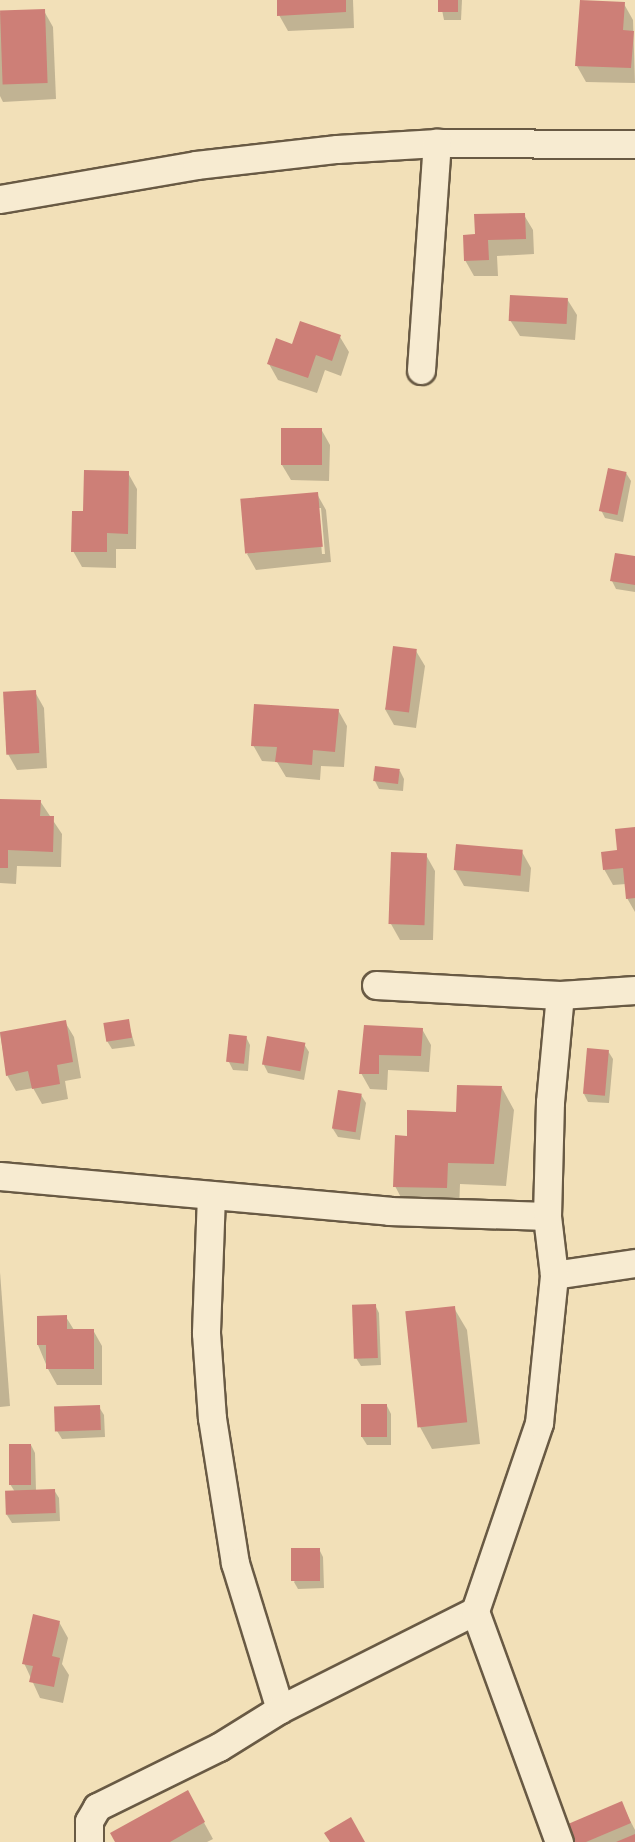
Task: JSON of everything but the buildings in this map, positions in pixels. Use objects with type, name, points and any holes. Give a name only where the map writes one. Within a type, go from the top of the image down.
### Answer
[{"type":"street","points":[[421,370],[437,143]]},
{"type":"street","points":[[0,199],[196,165],[337,149],[437,143],[635,144]]},
{"type":"street","points":[[376,985],[560,995],[635,990]]},
{"type":"street","points":[[559,1842],[474,1611],[539,1423],[554,1275],[547,1216],[550,1102],[560,995]]},
{"type":"street","points":[[0,1176],[389,1211],[547,1216]]},
{"type":"street","points":[[211,1195],[206,1333],[212,1418],[235,1563],[280,1709]]},
{"type":"street","points":[[554,1275],[635,1263]]},
{"type":"street","points":[[89,1842],[89,1821],[97,1807],[219,1747],[280,1709],[474,1611]]}]
